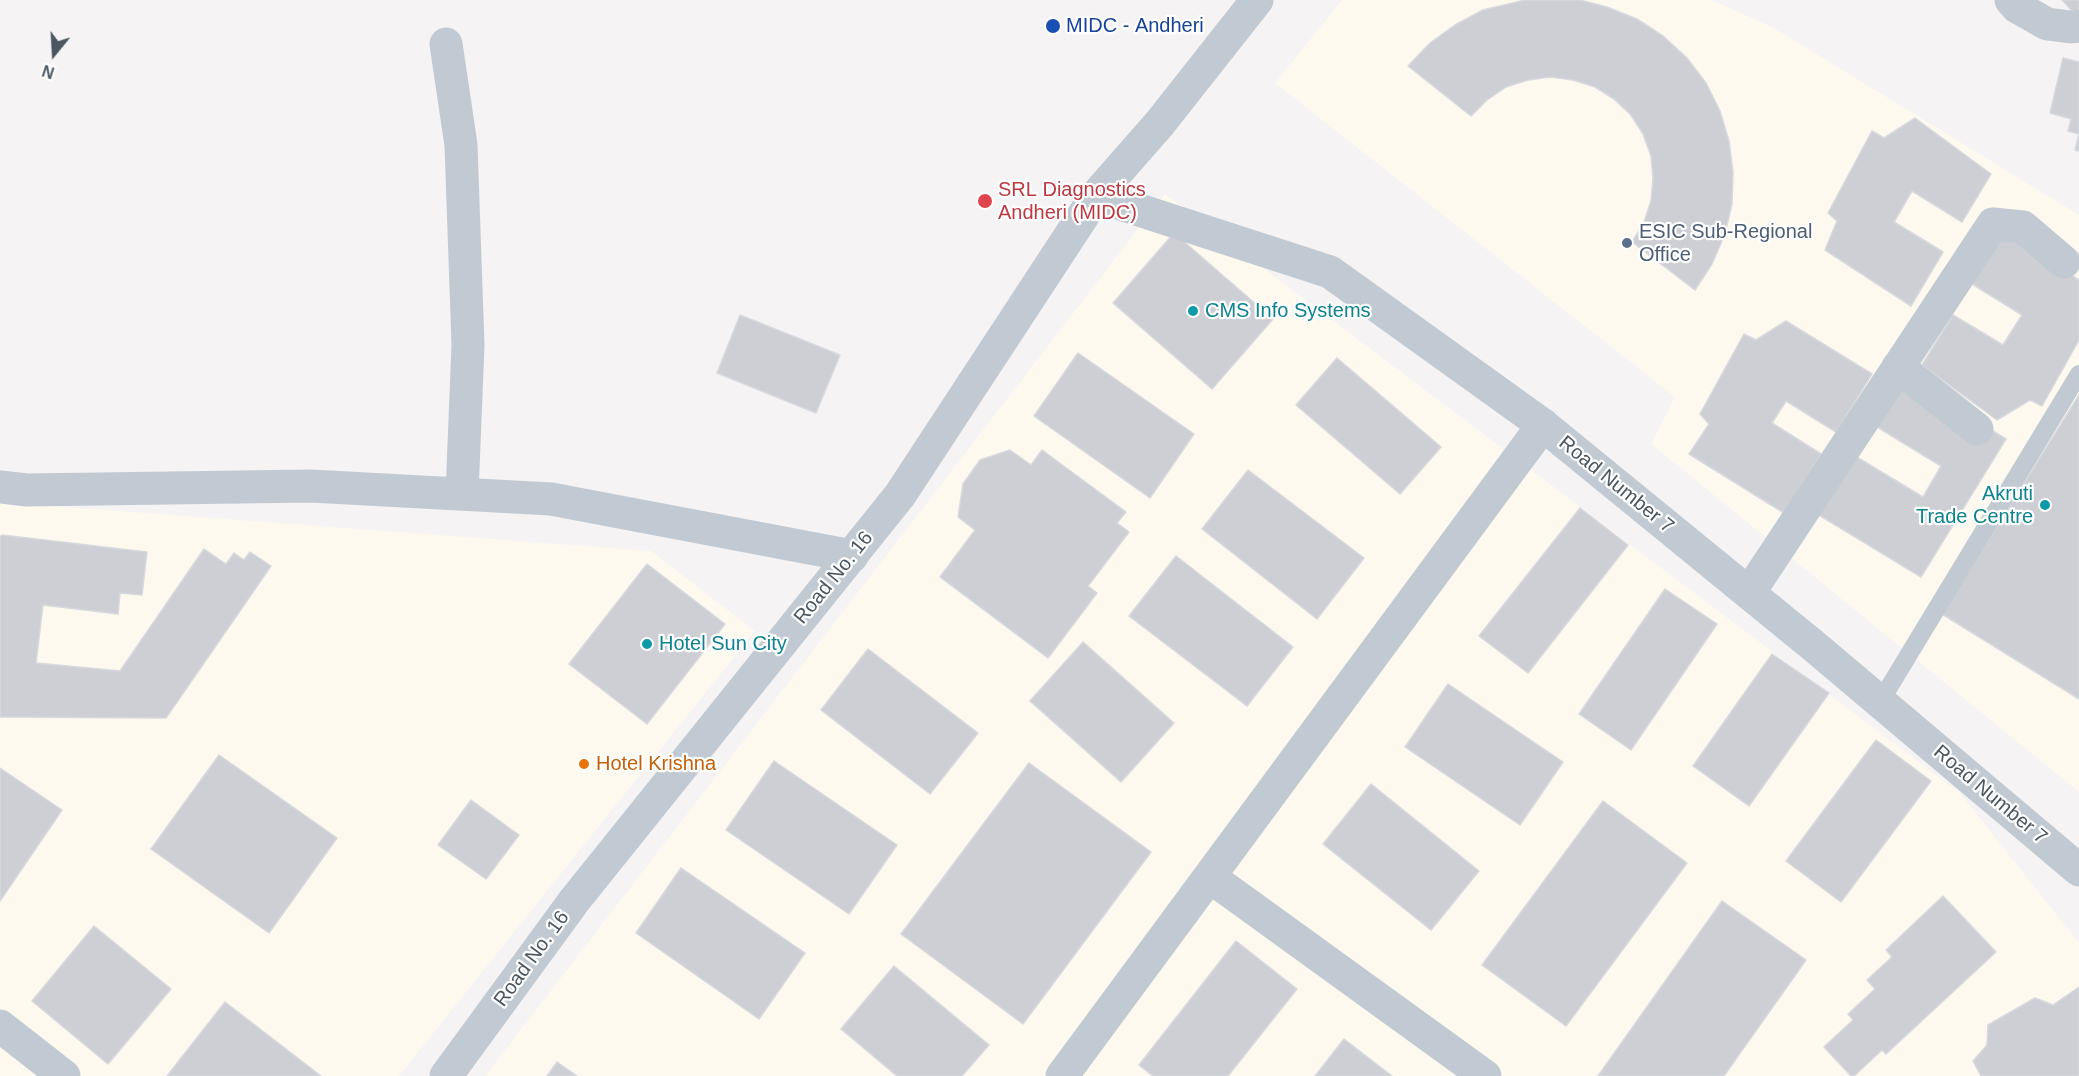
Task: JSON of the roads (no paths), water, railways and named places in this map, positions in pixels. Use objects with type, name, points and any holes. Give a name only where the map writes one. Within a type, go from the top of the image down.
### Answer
[{"type":"street","name":"Road No. 16","points":[[446,1076],[574,902],[900,495],[1096,196],[1160,123],[1257,0]]},
{"type":"street","points":[[2011,0],[2018,7],[2046,24],[2079,26]]},
{"type":"street","points":[[446,44],[461,145],[468,345],[462,494]]},
{"type":"street","name":"Road Number 7","points":[[1096,196],[1330,272],[1543,425],[1749,593],[2079,870]]},
{"type":"street","points":[[1749,593],[1993,224],[2023,227],[2064,262]]},
{"type":"street","points":[[1898,367],[1977,429]]},
{"type":"street","points":[[1062,1076],[1543,425]]},
{"type":"street","points":[[0,487],[27,490],[311,486],[551,499],[852,556]]},
{"type":"street","points":[[1210,877],[1485,1076]]},
{"type":"street","points":[[0,1026],[64,1076]]},
{"type":"lane","points":[[1880,702],[2079,374]]},
{"type":"place","name":"MIDC - Andheri","points":[[1053,26]]},
{"type":"place","name":"SRL Diagnostics Andheri (MIDC)","points":[[985,201]]},
{"type":"place","name":"ESIC Sub-Regional Office","points":[[1627,243]]},
{"type":"place","name":"CMS Info Systems","points":[[1193,311]]},
{"type":"place","name":"Akruti Trade Centre","points":[[2045,505]]},
{"type":"place","name":"Hotel Sun City","points":[[647,644]]},
{"type":"place","name":"Hotel Krishna","points":[[584,764]]}]
